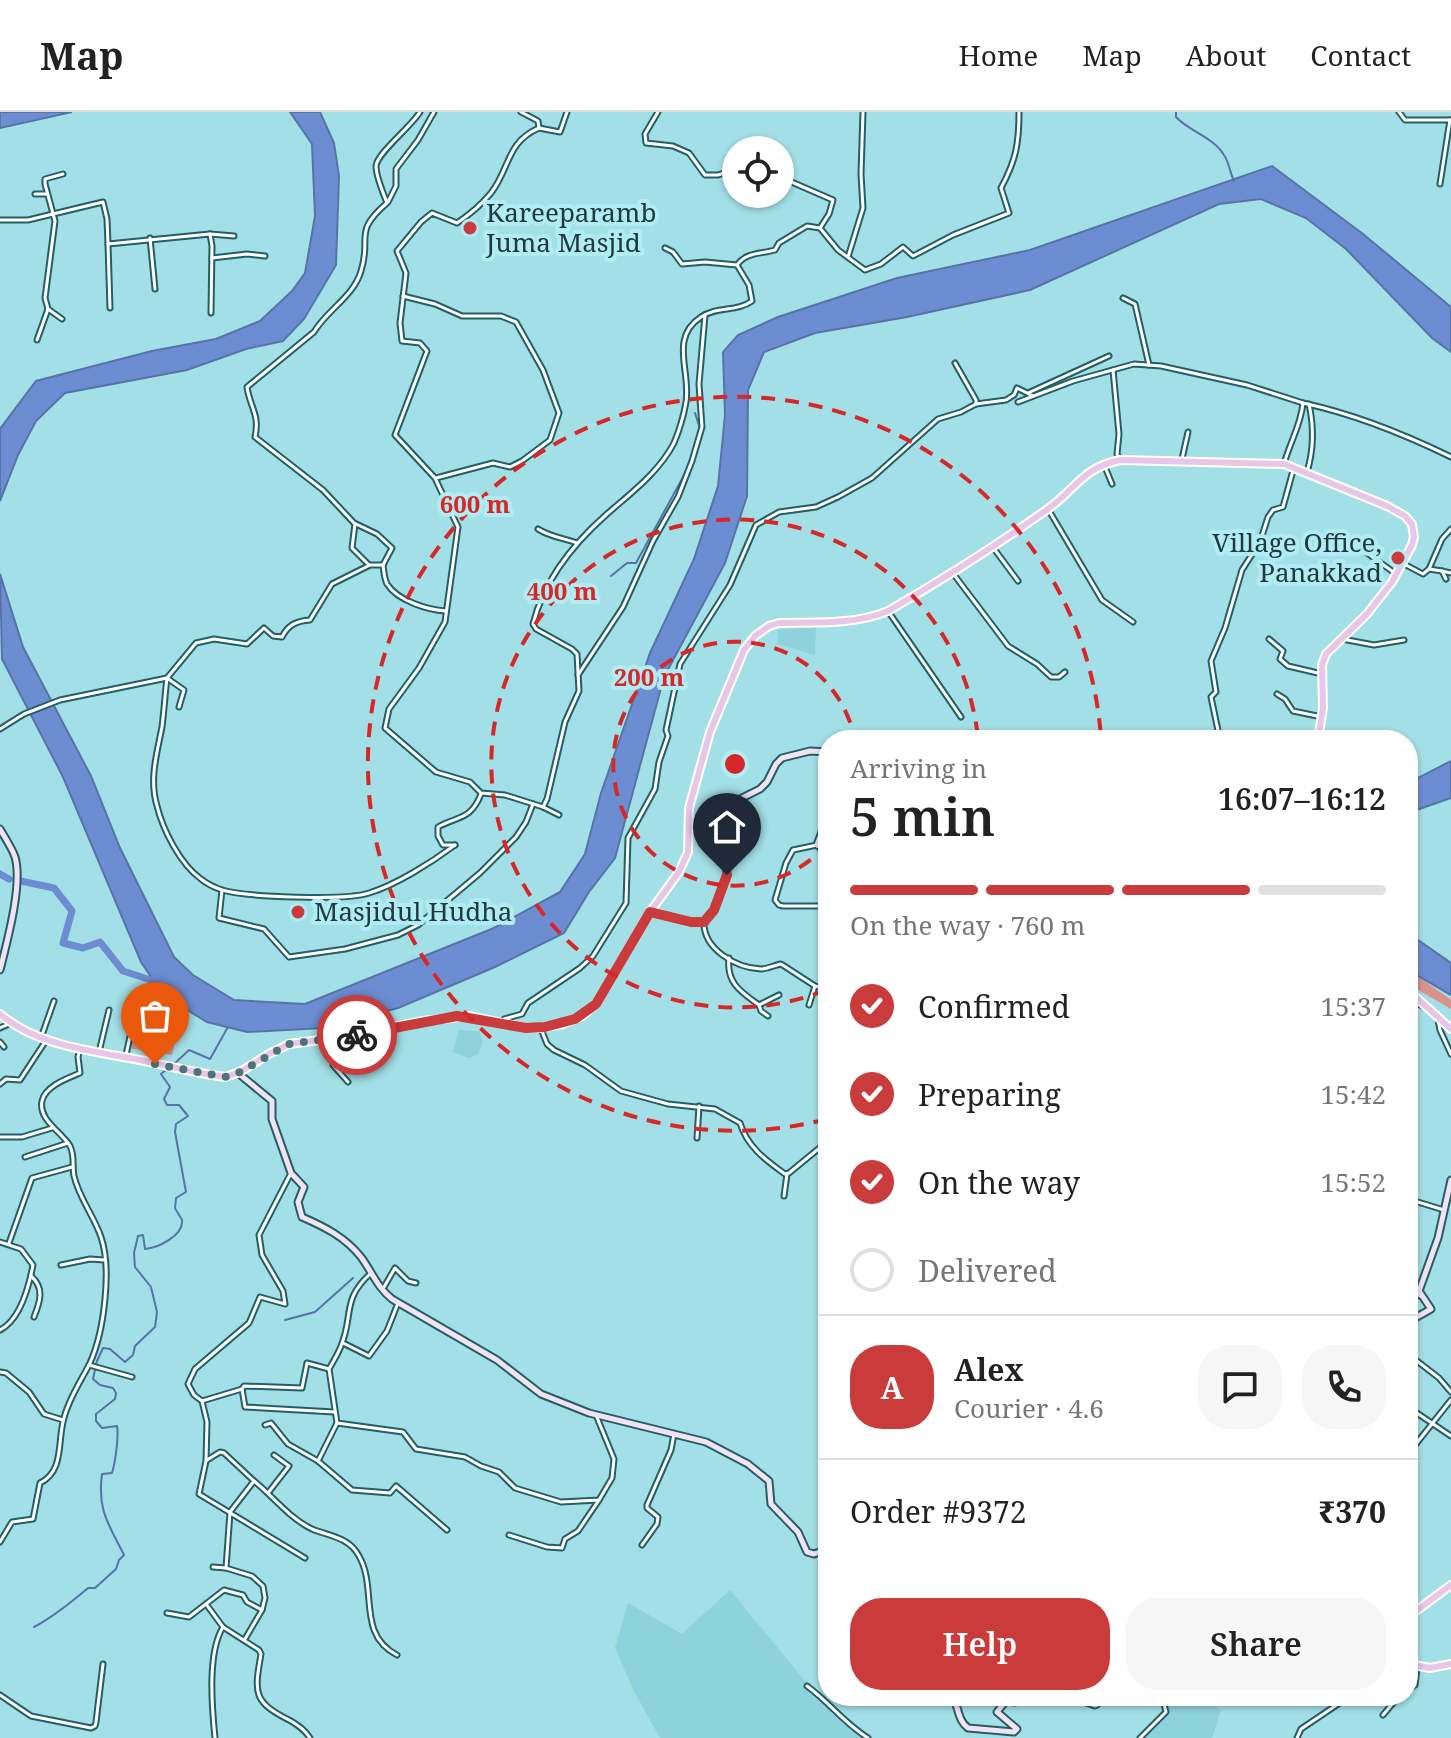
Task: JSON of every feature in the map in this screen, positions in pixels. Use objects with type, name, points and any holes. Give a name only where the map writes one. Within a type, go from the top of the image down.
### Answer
[{"type":"main road","points":[[0,1014],[11,1023],[44,1038],[125,1058],[225,1077],[238,1073],[289,1044],[457,1016],[540,1028],[575,1019],[596,1004],[650,912],[679,872],[688,852],[689,808],[710,732],[744,650],[755,636],[779,623],[870,619],[888,611],[1048,509],[1085,474],[1103,463],[1120,460],[1284,464],[1405,516],[1412,524],[1414,537],[1404,564],[1381,596],[1326,654],[1320,730]]},
{"type":"main road","points":[[650,912],[704,922],[714,910],[727,875],[725,828],[728,814],[738,800],[760,789],[782,758],[818,751]]},
{"type":"main road","points":[[0,829],[15,857],[16,872],[13,909],[0,970]]},
{"type":"main road","points":[[1418,998],[1451,1029]]},
{"type":"main road","points":[[238,1073],[272,1101],[272,1119],[291,1173],[304,1187],[298,1202],[302,1217],[340,1235],[359,1255],[382,1291],[497,1360],[536,1392],[596,1415],[717,1447],[760,1472],[771,1483],[771,1504],[798,1532],[807,1552],[818,1553]]},
{"type":"main road","points":[[1418,1316],[1431,1309],[1420,1296],[1420,1287],[1438,1238],[1451,1180]]},
{"type":"main road","points":[[1418,1610],[1451,1585]]},
{"type":"main road","points":[[1418,1667],[1451,1664]]},
{"type":"main road","points":[[956,1706],[962,1724],[977,1731],[1014,1732],[1017,1729],[997,1712],[1002,1706]]},
{"type":"street","points":[[387,203],[376,169],[377,161],[407,131],[420,112]]},
{"type":"street","points":[[434,112],[396,169],[396,186],[387,203],[366,224],[361,273],[349,293],[321,320],[314,332],[247,387],[248,399],[258,421],[255,437],[323,490],[355,524],[377,534],[392,548],[383,565],[385,581],[393,591],[431,610],[446,611]]},
{"type":"street","points":[[521,112],[538,121],[539,128]]},
{"type":"street","points":[[457,223],[491,193],[516,144],[539,128],[560,132],[567,112]]},
{"type":"street","points":[[658,112],[645,134],[646,143],[673,146],[689,153],[705,175],[722,174]]},
{"type":"street","points":[[848,257],[863,208],[863,112]]},
{"type":"street","points":[[737,265],[744,257],[775,250],[779,243],[807,226],[820,228],[838,250],[865,270],[881,264],[903,247],[913,256],[953,235],[1009,213],[1001,188],[1015,163],[1019,143],[1019,112]]},
{"type":"street","points":[[1399,112],[1405,120],[1451,120],[1440,184]]},
{"type":"street","points":[[37,340],[48,309],[45,298],[55,221],[45,179],[63,174]]},
{"type":"street","points":[[794,183],[833,200],[820,228]]},
{"type":"street","points":[[35,194],[47,194]]},
{"type":"street","points":[[0,220],[28,220],[103,202],[107,219],[110,308]]},
{"type":"street","points":[[467,222],[457,223],[432,213],[397,251],[406,273],[400,323],[402,341],[420,343],[427,351],[395,435],[435,478],[458,527],[445,622],[434,645],[389,709],[385,728],[436,772],[470,782],[481,793],[505,795],[559,815]]},
{"type":"street","points":[[108,244],[210,234],[234,236]]},
{"type":"street","points":[[210,234],[211,313]]},
{"type":"street","points":[[150,238],[155,289]]},
{"type":"street","points":[[665,248],[673,252],[682,264],[705,262],[737,265]]},
{"type":"street","points":[[212,258],[247,254],[265,256]]},
{"type":"street","points":[[543,807],[565,722],[579,691],[577,654],[536,629],[533,624],[545,591],[577,543],[635,493],[674,442],[686,401],[681,349],[685,335],[705,315],[718,309],[749,305],[752,301],[749,285],[737,265]]},
{"type":"street","points":[[403,296],[419,298],[462,316],[501,316],[516,322],[543,370],[559,413],[550,440],[522,461],[510,467],[493,463],[435,478]]},
{"type":"street","points":[[1123,298],[1135,304],[1149,365]]},
{"type":"street","points":[[48,309],[62,319]]},
{"type":"street","points":[[578,675],[623,607],[653,541],[678,497],[692,461],[702,427],[699,384],[705,315]]},
{"type":"street","points":[[1018,402],[1109,356]]},
{"type":"street","points":[[955,363],[976,404]]},
{"type":"street","points":[[502,1023],[504,1019],[522,1014],[528,1003],[593,956],[626,903],[628,838],[655,789],[680,664],[730,585],[756,525],[779,512],[816,507],[872,478],[917,441],[938,419],[976,404],[1006,400],[1014,395],[1017,388],[1031,394],[1134,364],[1247,385],[1328,408],[1411,438],[1451,457]]},
{"type":"street","points":[[1113,370],[1119,434],[1117,454],[1120,460]]},
{"type":"street","points":[[1284,464],[1299,427],[1303,403]]},
{"type":"street","points":[[1307,472],[1313,438],[1309,404]]},
{"type":"street","points":[[1182,463],[1188,432]]},
{"type":"street","points":[[1103,463],[1112,484]]},
{"type":"street","points":[[1218,730],[1211,697],[1216,692],[1211,661],[1225,628],[1242,570],[1260,542],[1268,517],[1273,510],[1283,507],[1294,467]]},
{"type":"street","points":[[1048,509],[1102,600],[1133,622]]},
{"type":"street","points":[[355,524],[352,548],[369,565]]},
{"type":"street","points":[[538,529],[547,535],[577,543]]},
{"type":"street","points":[[1404,564],[1423,574],[1429,569],[1442,539],[1451,529]]},
{"type":"street","points":[[992,546],[1018,581]]},
{"type":"street","points":[[1367,553],[1396,574]]},
{"type":"street","points":[[383,565],[369,565],[332,584],[310,620],[297,621],[282,637],[273,636],[264,628],[247,644],[214,639],[196,643],[167,678],[154,764],[156,804],[169,835],[188,866],[200,878],[222,890],[319,897],[368,894],[429,863],[455,845],[443,845],[438,836],[438,827],[459,821],[475,806],[481,793]]},
{"type":"street","points":[[1429,569],[1451,573]]},
{"type":"street","points":[[1442,571],[1446,579]]},
{"type":"street","points":[[952,572],[1008,646],[1051,677],[1059,677],[1065,672]]},
{"type":"street","points":[[888,611],[961,717]]},
{"type":"street","points":[[1269,639],[1283,651],[1280,659],[1284,664],[1322,674]]},
{"type":"street","points":[[1342,639],[1374,645],[1404,640]]},
{"type":"street","points":[[0,729],[55,702],[167,678],[184,690],[179,707]]},
{"type":"street","points":[[1277,694],[1293,711],[1322,717]]},
{"type":"street","points":[[222,890],[219,918],[264,929],[289,957],[326,953],[398,935],[418,925],[480,873],[522,829],[533,804]]},
{"type":"street","points":[[817,845],[798,848],[790,854],[775,900],[783,906],[818,906]]},
{"type":"street","points":[[704,922],[704,933],[709,944],[729,958],[763,970],[781,964],[818,987]]},
{"type":"street","points":[[729,958],[727,972],[733,983],[768,1016]]},
{"type":"street","points":[[809,1005],[815,986]]},
{"type":"street","points":[[759,1005],[779,995]]},
{"type":"street","points":[[0,1084],[8,1079],[18,1081],[44,1038],[54,1001]]},
{"type":"street","points":[[125,1058],[137,1004]]},
{"type":"street","points":[[1418,1004],[1430,1008]]},
{"type":"street","points":[[99,1052],[109,1010]]},
{"type":"street","points":[[1438,1016],[1440,1030],[1451,1054]]},
{"type":"street","points":[[0,1028],[11,1023]]},
{"type":"street","points":[[540,1028],[545,1041],[554,1050],[585,1065],[621,1091],[668,1104],[699,1106],[723,1112],[736,1120],[751,1145],[787,1174]]},
{"type":"street","points":[[337,1038],[333,1065],[348,1082]]},
{"type":"street","points":[[0,1042],[4,1047]]},
{"type":"street","points":[[0,1542],[12,1522],[33,1519],[40,1483],[47,1479],[59,1461],[63,1420],[78,1382],[91,1366],[106,1294],[101,1238],[86,1209],[72,1167],[73,1153],[43,1112],[42,1100],[51,1089],[80,1073],[80,1048]]},
{"type":"street","points":[[697,1138],[699,1106]]},
{"type":"street","points":[[0,1137],[22,1137],[52,1128]]},
{"type":"street","points":[[25,1157],[68,1143]]},
{"type":"street","points":[[784,1196],[787,1174],[818,1149]]},
{"type":"street","points":[[9,1243],[32,1178],[72,1167]]},
{"type":"street","points":[[291,1173],[259,1235],[262,1255],[283,1291],[285,1304],[260,1297],[249,1323],[195,1369],[188,1384],[202,1401],[207,1422],[206,1461],[199,1494],[305,1558]]},
{"type":"street","points":[[1418,1202],[1444,1210]]},
{"type":"street","points":[[0,1242],[21,1249],[33,1265],[17,1310],[8,1325],[0,1330]]},
{"type":"street","points":[[61,1265],[90,1259],[104,1260]]},
{"type":"street","points":[[382,1291],[394,1269],[408,1281],[416,1283]]},
{"type":"street","points":[[318,1461],[337,1423],[329,1369],[343,1343],[356,1286],[371,1273]]},
{"type":"street","points":[[31,1276],[41,1290],[41,1300],[34,1317]]},
{"type":"street","points":[[343,1343],[369,1356],[387,1331],[398,1303]]},
{"type":"street","points":[[1418,1362],[1451,1392]]},
{"type":"street","points":[[202,1401],[244,1386],[302,1388],[307,1363],[329,1369]]},
{"type":"street","points":[[91,1366],[132,1377]]},
{"type":"street","points":[[0,1372],[6,1373],[29,1392],[44,1414],[63,1420]]},
{"type":"street","points":[[242,1389],[245,1407],[334,1412]]},
{"type":"street","points":[[1418,1440],[1451,1400]]},
{"type":"street","points":[[509,1535],[547,1547],[562,1548],[565,1539],[578,1531],[612,1478],[614,1459],[596,1415]]},
{"type":"street","points":[[1418,1415],[1451,1436]]},
{"type":"street","points":[[265,1425],[271,1423],[288,1444],[318,1461],[352,1490],[390,1493],[396,1486],[447,1530]]},
{"type":"street","points":[[337,1423],[403,1432],[416,1449],[465,1457],[499,1472],[515,1488],[561,1502],[599,1500]]},
{"type":"street","points":[[642,1545],[657,1524],[658,1517],[647,1505],[671,1450],[674,1434]]},
{"type":"street","points":[[206,1461],[220,1452],[224,1453],[294,1518],[344,1541],[357,1551],[368,1579],[369,1622],[375,1636],[387,1650],[397,1655]]},
{"type":"street","points":[[268,1493],[289,1466],[274,1455]]},
{"type":"street","points":[[226,1568],[230,1512],[254,1481]]},
{"type":"street","points":[[213,1567],[252,1576],[263,1586],[265,1598],[262,1610],[245,1640]]},
{"type":"street","points":[[167,1613],[189,1617],[224,1590],[243,1595],[247,1602],[262,1610]]},
{"type":"street","points":[[206,1604],[223,1627],[255,1646],[261,1654],[257,1684],[260,1697],[269,1709],[299,1726],[310,1738]]},
{"type":"street","points":[[215,1738],[213,1667],[219,1633],[223,1627]]},
{"type":"street","points":[[0,1695],[31,1716],[91,1728],[96,1722],[103,1664]]},
{"type":"street","points":[[807,1686],[818,1694]]},
{"type":"street","points":[[830,1706],[843,1721],[868,1738]]},
{"type":"street","points":[[1140,1738],[1166,1712],[1164,1706]]},
{"type":"street","points":[[1297,1738],[1301,1729],[1335,1706]]},
{"type":"street","points":[[1383,1715],[1391,1706]]},
{"type":"shaded area","points":[[816,626],[815,655],[778,644],[777,630]]},
{"type":"shaded area","points":[[1418,976],[1451,1000],[1451,1009],[1418,990]]},
{"type":"shaded area","points":[[134,1023],[177,1034],[172,1055],[128,1048]]},
{"type":"shaded area","points":[[459,1030],[479,1031],[483,1042],[478,1054],[469,1058],[453,1052]]},
{"type":"shaded area","points":[[730,1590],[805,1681],[818,1692],[818,1706],[834,1706],[871,1738],[660,1738],[615,1648],[628,1603],[682,1634]]},
{"type":"shaded area","points":[[1166,1706],[1214,1706],[1221,1710],[1212,1738],[1140,1738]]},
{"type":"water","points":[[0,112],[72,112],[0,128]]},
{"type":"water","points":[[290,112],[320,112],[334,143],[339,176],[336,265],[304,319],[283,341],[246,349],[187,370],[65,393],[36,421],[18,455],[0,501],[0,429],[36,381],[152,351],[216,339],[260,321],[292,291],[305,273],[315,216],[312,144]]},
{"type":"water","points":[[1272,166],[1363,234],[1451,307],[1451,352],[1432,338],[1346,249],[1306,218],[1261,199],[1219,204],[1030,290],[815,333],[764,352],[748,390],[747,496],[725,563],[664,677],[615,858],[564,933],[495,967],[398,1008],[324,1028],[247,1032],[207,1022],[164,996],[141,962],[63,777],[2,659],[0,574],[23,647],[91,776],[120,848],[174,957],[193,975],[234,1000],[305,1004],[494,928],[560,892],[585,854],[601,793],[650,653],[694,559],[718,486],[725,415],[723,352],[738,335],[778,317],[897,278],[1030,250]]},
{"type":"water","points":[[1451,761],[1451,798],[1418,810],[1418,778]]},
{"type":"water","points":[[1418,940],[1451,963],[1451,995],[1418,976]]},
{"type":"waterway","points":[[1176,112],[1176,117],[1219,149],[1234,181]]},
{"type":"waterway","points":[[695,413],[700,429]]},
{"type":"waterway","points":[[611,576],[627,563],[636,563],[688,468],[695,447]]},
{"type":"waterway","points":[[0,874],[9,879]]},
{"type":"waterway","points":[[16,880],[54,888],[72,911],[63,943],[83,948],[100,942],[123,971],[151,980],[158,977]]},
{"type":"waterway","points":[[174,1064],[189,1050],[210,1059],[228,1027]]},
{"type":"waterway","points":[[34,1627],[88,1588],[95,1588],[116,1569],[124,1555],[109,1526],[101,1498],[102,1474],[112,1473],[113,1469],[117,1426],[102,1428],[96,1421],[96,1414],[115,1399],[116,1393],[113,1388],[100,1385],[93,1379],[103,1348],[110,1349],[125,1362],[133,1355],[135,1346],[155,1327],[157,1312],[151,1287],[135,1267],[138,1236],[143,1235],[145,1249],[150,1248],[169,1240],[181,1226],[182,1220],[175,1208],[176,1198],[186,1192],[175,1132],[176,1124],[188,1116],[179,1105],[167,1105],[164,1099],[170,1087],[161,1074],[167,1069]]},
{"type":"waterway","points":[[285,1320],[315,1312],[353,1278]]},
{"type":"way so far","points":[[155,1064],[233,1076],[289,1044],[357,1035]]},
{"type":"place","name":"Kareeparamb Juma Masjid","points":[[470,228]]},
{"type":"place","name":"Village Office, Panakkad","points":[[1398,558]]},
{"type":"place","name":"Masjidul Hudha","points":[[298,912]]},
{"type":"route","points":[[357,1035],[457,1016],[526,1028],[563,1024],[582,1016],[596,1004],[650,912],[704,922],[714,910],[727,875]]}]
